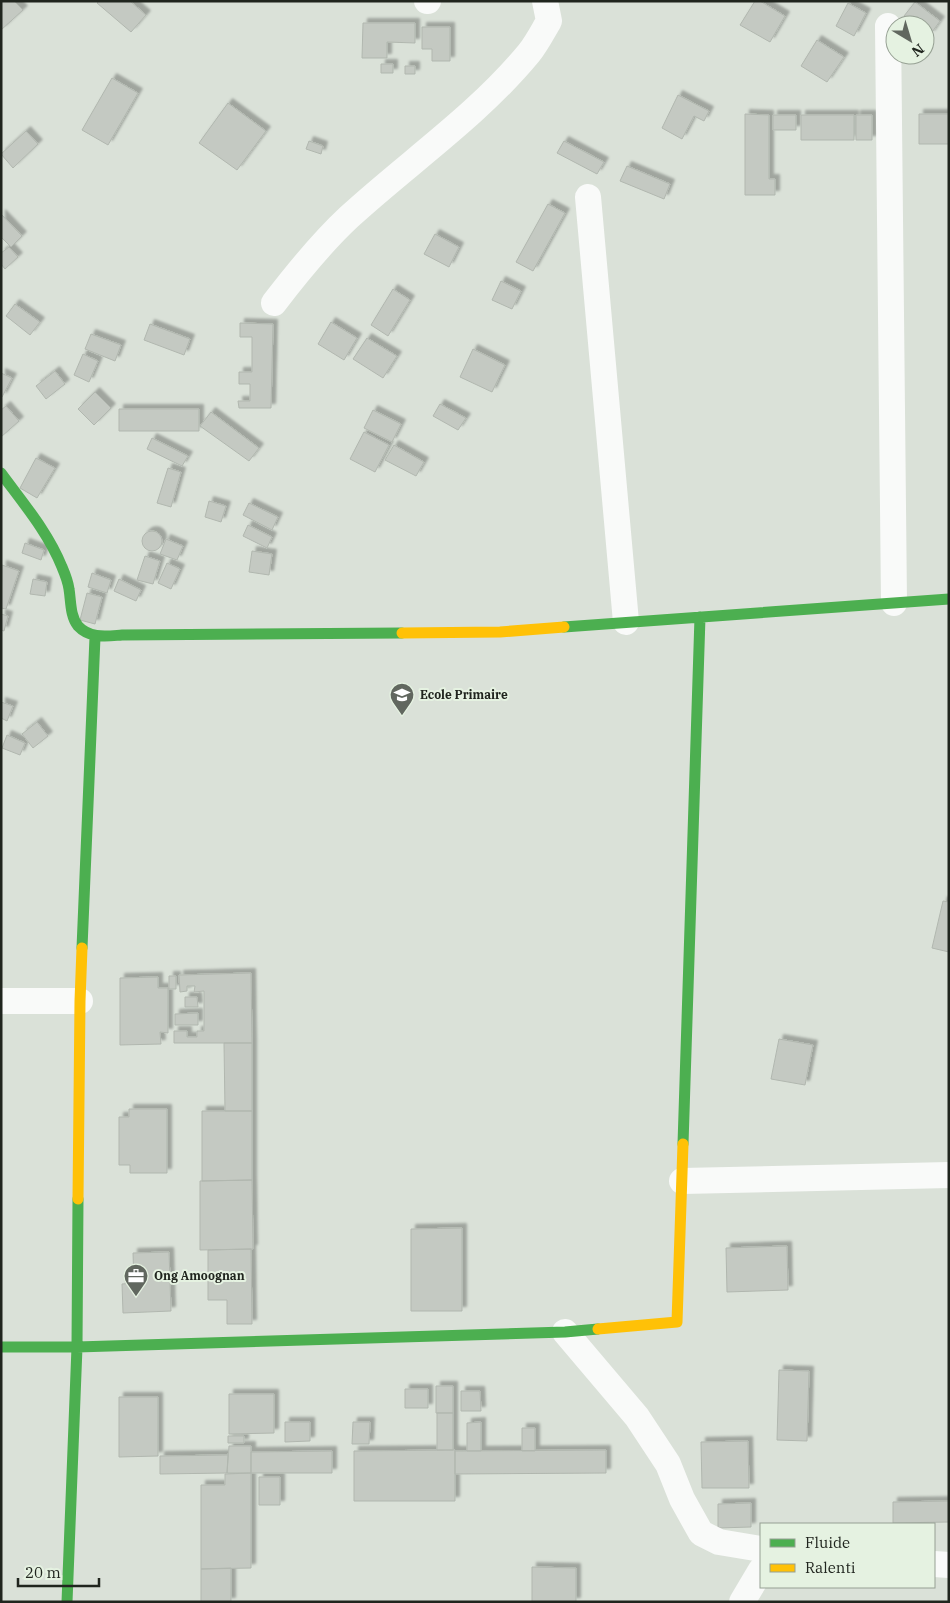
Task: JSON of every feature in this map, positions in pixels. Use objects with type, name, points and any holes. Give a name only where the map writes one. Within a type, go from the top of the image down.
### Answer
[{"type":"street","points":[[274,303],[305,263],[349,218],[472,113],[498,88],[530,51],[549,20],[545,1]]},
{"type":"street","points":[[888,65],[894,603]]},
{"type":"street","points":[[588,198],[626,622]]},
{"type":"street","points":[[4,480],[59,556],[68,584],[72,613],[79,627],[95,637],[132,635],[500,632],[949,599]]},
{"type":"street","points":[[1,1347],[76,1347],[565,1332],[678,1322],[700,617]]},
{"type":"street","points":[[67,1602],[76,1347],[80,1001],[95,637]]},
{"type":"street","points":[[1,1000],[80,1001]]},
{"type":"street","points":[[682,1181],[949,1175]]},
{"type":"street","points":[[565,1332],[637,1417],[668,1464],[682,1499],[701,1533],[719,1542],[760,1549]]},
{"type":"street","points":[[935,1564],[949,1565]]},
{"type":"street","points":[[742,1602],[760,1572]]},
{"type":"building","points":[[1,1],[14,1],[23,10],[1,30]]},
{"type":"building","points":[[99,1],[130,1],[146,15],[131,32],[97,3]]},
{"type":"building","points":[[755,1],[760,1],[785,16],[770,42],[740,25]]},
{"type":"building","points":[[915,2],[932,15],[905,15]]},
{"type":"building","points":[[848,3],[866,13],[854,36],[836,26]]},
{"type":"building","points":[[935,17],[940,21],[935,28]]},
{"type":"building","points":[[363,23],[415,23],[415,43],[387,42],[387,58],[362,58]]},
{"type":"building","points":[[422,27],[450,27],[450,61],[432,61],[432,49],[422,49]]},
{"type":"building","points":[[817,40],[844,57],[827,82],[801,66]]},
{"type":"building","points":[[381,64],[393,64],[393,73],[381,73]]},
{"type":"building","points":[[405,66],[415,66],[415,74],[405,74]]},
{"type":"building","points":[[112,78],[138,93],[108,145],[82,130]]},
{"type":"building","points":[[678,95],[709,111],[704,121],[694,116],[682,139],[662,128]]},
{"type":"building","points":[[228,103],[266,131],[237,170],[199,143]]},
{"type":"building","points":[[745,114],[769,115],[769,179],[775,179],[775,195],[745,195]]},
{"type":"building","points":[[919,114],[949,114],[949,144],[919,144]]},
{"type":"building","points":[[773,115],[796,115],[796,130],[773,130]]},
{"type":"building","points":[[801,115],[854,115],[854,140],[801,140]]},
{"type":"building","points":[[856,115],[872,115],[872,140],[856,140]]},
{"type":"building","points":[[26,131],[38,144],[13,168],[1,154]]},
{"type":"building","points":[[309,141],[323,146],[321,154],[306,149]]},
{"type":"building","points":[[564,141],[604,162],[597,174],[557,153]]},
{"type":"building","points":[[627,166],[670,184],[664,199],[620,181]]},
{"type":"building","points":[[548,204],[565,213],[533,271],[516,262]]},
{"type":"building","points":[[1,214],[22,236],[11,247],[1,237]]},
{"type":"building","points":[[435,234],[459,247],[449,267],[424,254]]},
{"type":"building","points":[[9,247],[18,257],[5,269],[1,264],[1,253]]},
{"type":"building","points":[[501,281],[521,291],[512,309],[492,300]]},
{"type":"building","points":[[393,289],[410,300],[388,336],[371,325]]},
{"type":"building","points":[[15,304],[40,322],[30,335],[6,316]]},
{"type":"building","points":[[331,322],[357,338],[344,360],[318,344]]},
{"type":"building","points":[[240,323],[273,324],[271,408],[239,408],[238,401],[250,401],[250,384],[239,384],[239,372],[252,372],[252,337],[240,337]]},
{"type":"building","points":[[150,324],[190,339],[184,355],[144,340]]},
{"type":"building","points":[[91,334],[121,345],[115,361],[85,349]]},
{"type":"building","points":[[367,338],[397,356],[383,378],[353,359]]},
{"type":"building","points":[[473,349],[505,365],[492,392],[460,377]]},
{"type":"building","points":[[83,354],[98,361],[89,382],[74,375]]},
{"type":"building","points":[[55,371],[65,384],[46,399],[36,386]]},
{"type":"building","points":[[1,373],[12,378],[2,397],[1,397]]},
{"type":"building","points":[[95,392],[111,408],[94,425],[78,409]]},
{"type":"building","points":[[440,404],[466,418],[458,430],[433,416]]},
{"type":"building","points":[[6,406],[19,421],[1,437],[1,410]]},
{"type":"building","points":[[119,409],[199,409],[199,431],[119,431]]},
{"type":"building","points":[[373,410],[401,424],[392,442],[364,428]]},
{"type":"building","points":[[211,412],[259,448],[249,461],[200,426]]},
{"type":"building","points":[[364,432],[389,445],[375,472],[350,459]]},
{"type":"building","points":[[152,438],[188,456],[182,466],[147,449]]},
{"type":"building","points":[[394,445],[424,462],[416,476],[385,460]]},
{"type":"building","points":[[36,458],[55,468],[37,498],[20,488]]},
{"type":"building","points":[[168,468],[181,472],[171,507],[157,503]]},
{"type":"building","points":[[209,501],[226,506],[221,522],[205,517]]},
{"type":"building","points":[[249,503],[278,517],[272,530],[243,515]]},
{"type":"building","points":[[248,525],[272,537],[267,548],[243,536]]},
{"type":"building","points":[[152,531],[159,534],[162,541],[159,548],[152,551],[145,548],[142,541],[145,534]]},
{"type":"building","points":[[166,539],[183,546],[177,560],[160,554]]},
{"type":"building","points":[[25,543],[44,550],[41,560],[22,553]]},
{"type":"building","points":[[252,551],[272,554],[269,575],[249,572]]},
{"type":"building","points":[[145,556],[160,561],[153,584],[137,580]]},
{"type":"building","points":[[167,563],[180,569],[171,589],[158,583]]},
{"type":"building","points":[[2,565],[19,571],[6,609],[1,608]]},
{"type":"building","points":[[92,573],[111,580],[107,593],[88,587]]},
{"type":"building","points":[[33,579],[47,582],[45,596],[30,594]]},
{"type":"building","points":[[119,579],[141,590],[136,601],[114,591]]},
{"type":"building","points":[[87,593],[102,597],[95,624],[80,620]]},
{"type":"building","points":[[1,614],[8,616],[4,631],[1,630]]},
{"type":"building","points":[[1,702],[13,706],[7,721],[1,718]]},
{"type":"building","points":[[37,722],[48,736],[33,748],[22,734]]},
{"type":"building","points":[[7,735],[25,743],[20,755],[2,748]]},
{"type":"building","points":[[943,901],[949,902],[949,952],[932,948]]},
{"type":"building","points":[[251,973],[252,1043],[174,1043],[174,1031],[187,1031],[187,1037],[197,1037],[197,1031],[204,1031],[204,991],[194,992],[195,986],[187,986],[187,991],[180,992],[179,975]]},
{"type":"building","points":[[169,976],[176,976],[176,989],[169,989]]},
{"type":"building","points":[[158,977],[158,988],[168,988],[168,1033],[160,1032],[161,1044],[120,1045],[120,978]]},
{"type":"building","points":[[185,997],[197,997],[198,1007],[185,1007]]},
{"type":"building","points":[[198,1013],[198,1025],[175,1025],[175,1014]]},
{"type":"building","points":[[779,1039],[813,1045],[805,1085],[771,1079]]},
{"type":"building","points":[[224,1043],[252,1043],[252,1111],[225,1111]]},
{"type":"building","points":[[129,1109],[167,1109],[167,1173],[130,1173],[130,1165],[119,1165],[119,1117],[129,1117]]},
{"type":"building","points":[[202,1111],[252,1111],[252,1180],[202,1181]]},
{"type":"building","points":[[252,1180],[253,1249],[200,1250],[200,1181]]},
{"type":"building","points":[[462,1228],[462,1311],[411,1311],[411,1229]]},
{"type":"building","points":[[787,1246],[788,1290],[727,1292],[726,1248]]},
{"type":"building","points":[[251,1249],[252,1324],[227,1324],[227,1300],[208,1300],[208,1250]]},
{"type":"building","points":[[169,1252],[171,1311],[123,1313],[122,1284],[134,1283],[133,1253]]},
{"type":"building","points":[[779,1370],[809,1371],[807,1441],[777,1440]]},
{"type":"building","points":[[436,1386],[453,1386],[453,1413],[436,1413]]},
{"type":"building","points":[[405,1389],[428,1389],[428,1408],[405,1408]]},
{"type":"building","points":[[461,1391],[480,1391],[481,1411],[461,1411]]},
{"type":"building","points":[[229,1394],[274,1394],[274,1433],[229,1434]]},
{"type":"building","points":[[119,1397],[158,1397],[158,1456],[119,1457]]},
{"type":"building","points":[[437,1413],[453,1413],[453,1450],[437,1450]]},
{"type":"building","points":[[285,1422],[310,1422],[310,1441],[285,1442]]},
{"type":"building","points":[[353,1422],[370,1422],[369,1444],[352,1444]]},
{"type":"building","points":[[481,1422],[481,1451],[467,1451],[467,1423]]},
{"type":"building","points":[[522,1428],[535,1428],[535,1451],[522,1451]]},
{"type":"building","points":[[228,1436],[244,1436],[244,1443],[228,1443]]},
{"type":"building","points":[[748,1441],[749,1488],[702,1488],[701,1442]]},
{"type":"building","points":[[229,1446],[251,1446],[251,1473],[227,1473]]},
{"type":"building","points":[[455,1450],[455,1501],[354,1501],[354,1451]]},
{"type":"building","points":[[606,1450],[606,1473],[455,1474],[455,1451]]},
{"type":"building","points":[[332,1451],[332,1473],[251,1473],[251,1452]]},
{"type":"building","points":[[228,1455],[227,1473],[160,1474],[160,1456]]},
{"type":"building","points":[[251,1473],[251,1568],[201,1569],[201,1485],[225,1485],[225,1474]]},
{"type":"building","points":[[259,1477],[280,1477],[280,1505],[259,1505]]},
{"type":"building","points":[[949,1501],[949,1522],[893,1523],[893,1502]]},
{"type":"building","points":[[751,1503],[751,1527],[718,1528],[718,1504]]},
{"type":"building","points":[[532,1567],[576,1568],[576,1602],[532,1602]]},
{"type":"building","points":[[231,1568],[231,1602],[201,1602],[201,1569]]},
{"type":"traffic: fast","points":[[1,473],[34,518],[56,554],[67,581],[75,622],[83,630],[93,635],[402,633]]},
{"type":"traffic: fast","points":[[564,627],[949,599]]},
{"type":"traffic: fast","points":[[683,1144],[700,617]]},
{"type":"traffic: fast","points":[[82,948],[95,637]]},
{"type":"traffic: fast","points":[[67,1602],[77,1347],[78,1199]]},
{"type":"traffic: fast","points":[[1,1347],[77,1347],[565,1332],[598,1329]]},
{"type":"traffic: slow","points":[[402,633],[500,632],[564,627]]},
{"type":"traffic: slow","points":[[78,1199],[82,948]]},
{"type":"traffic: slow","points":[[598,1329],[677,1322],[683,1144]]},
{"type":"place","name":"Ecole Primaire","points":[[402,716]]},
{"type":"place","name":"Ong Amoognan","points":[[136,1297]]}]
